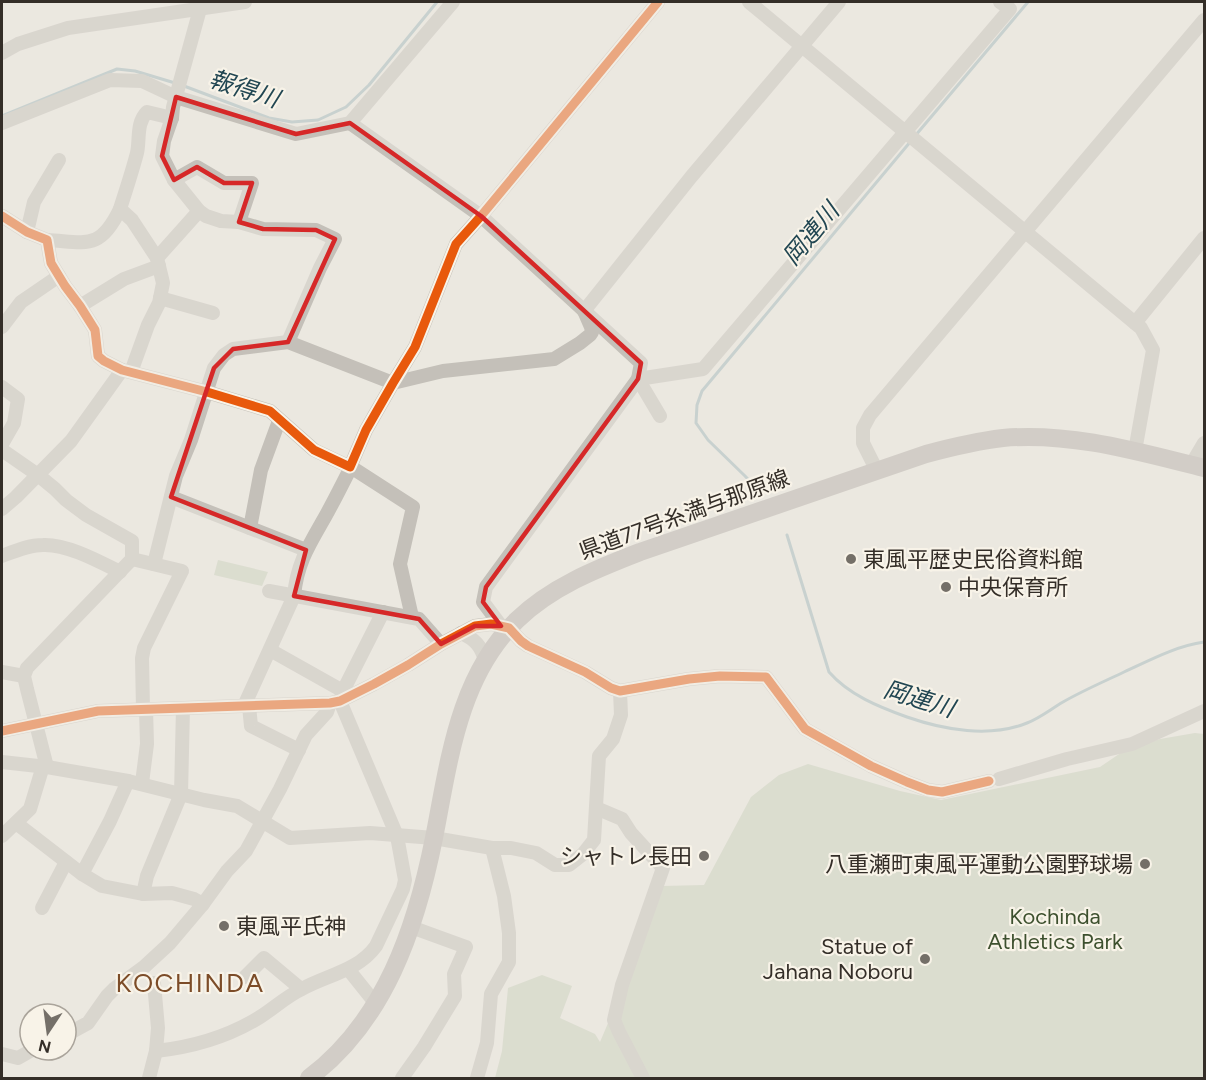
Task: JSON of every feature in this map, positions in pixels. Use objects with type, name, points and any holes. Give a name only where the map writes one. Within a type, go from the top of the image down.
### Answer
[{"type":"main road","name":"県道77号糸満与那原線","points":[[309,1078],[350,1039],[376,1004],[392,975],[411,927],[424,880],[457,726],[469,693],[485,660],[505,627],[561,587],[599,568],[640,552],[964,443],[1005,438],[1050,438],[1089,442],[1198,466]]},
{"type":"street","points":[[2,53],[18,44],[68,28],[196,5],[245,2]]},
{"type":"street","points":[[2,123],[110,80],[142,81],[176,97],[296,134],[350,123],[453,2]]},
{"type":"street","points":[[47,240],[51,263],[95,330],[99,356],[104,361],[127,371],[270,411],[314,450],[350,467],[366,430],[416,347],[456,244],[658,2]]},
{"type":"street","points":[[749,2],[1141,328],[1153,350],[1135,451]]},
{"type":"street","points":[[584,311],[691,177],[839,2]]},
{"type":"street","points":[[638,379],[703,369],[1010,9],[1000,2]]},
{"type":"street","points":[[196,5],[162,156],[174,180],[199,211],[206,216],[262,229],[316,230],[335,239],[288,342]]},
{"type":"street","points":[[877,471],[863,443],[863,428],[878,406],[1204,20]]},
{"type":"street","points":[[2,216],[27,232],[47,240],[86,243],[100,237],[108,230],[120,209],[138,149],[138,133],[143,116],[147,112],[171,118]]},
{"type":"street","points":[[350,123],[481,216],[641,363],[638,379],[486,588],[483,602],[505,627],[528,646],[620,691],[720,676],[766,677],[805,729],[871,766],[928,790],[942,792],[1132,744],[1204,711]]},
{"type":"street","points":[[27,232],[34,202],[59,160]]},
{"type":"street","points":[[174,180],[197,167],[224,183],[252,183],[239,222]]},
{"type":"street","points":[[2,509],[71,441],[127,371],[160,298],[164,283],[158,262],[132,220],[120,209]]},
{"type":"street","points":[[80,306],[124,279],[158,262],[199,211]]},
{"type":"street","points":[[1135,323],[1204,238]]},
{"type":"street","points":[[2,327],[21,302],[59,276]]},
{"type":"street","points":[[160,298],[213,313]]},
{"type":"street","points":[[154,564],[176,476],[192,440],[214,368],[224,355],[234,349],[288,342],[393,383],[443,371],[554,359],[580,343],[592,332],[584,311]]},
{"type":"street","points":[[638,379],[660,416]]},
{"type":"street","points":[[2,387],[18,399],[14,423],[2,444]]},
{"type":"street","points":[[250,528],[261,470],[279,421]]},
{"type":"street","points":[[1198,466],[1204,442]]},
{"type":"street","points":[[2,450],[38,475],[74,507],[106,528],[132,541],[132,559],[27,668],[24,676],[45,767],[30,809],[2,836]]},
{"type":"street","points":[[299,750],[251,726],[247,706],[294,596],[296,580],[306,550],[351,467],[414,507],[400,564],[412,617]]},
{"type":"street","points":[[171,497],[306,550]]},
{"type":"street","points":[[2,555],[45,544],[67,549],[120,572]]},
{"type":"street","points":[[82,874],[110,821],[135,782],[147,744],[142,658],[144,648],[182,571],[132,559]]},
{"type":"street","points":[[270,591],[420,619],[441,644]]},
{"type":"street","points":[[78,1028],[88,1023],[106,996],[144,967],[170,943],[246,850],[280,789],[306,735],[338,698],[383,612]]},
{"type":"street","points":[[2,731],[98,711],[247,706],[338,698],[408,666],[441,644],[475,626],[484,624],[505,627]]},
{"type":"street","points":[[461,633],[478,643],[485,660]]},
{"type":"street","points":[[156,1051],[182,1048],[228,1034],[258,1018],[301,989],[348,969],[370,954],[376,946],[404,889],[405,880],[398,836],[338,698],[270,650]]},
{"type":"street","points":[[2,672],[24,676]]},
{"type":"street","points":[[2,762],[135,782],[237,807],[290,838],[370,833],[434,838],[536,853],[555,865],[569,865],[583,855],[594,840],[599,756],[613,739],[621,715],[620,691]]},
{"type":"street","points":[[143,894],[147,876],[181,794],[183,708]]},
{"type":"street","points":[[596,808],[622,819],[631,833],[663,868],[622,985],[614,1020],[643,1078]]},
{"type":"street","points":[[16,823],[82,874],[102,886],[143,894],[172,893],[203,904]]},
{"type":"street","points":[[477,1078],[487,1043],[491,994],[509,962],[509,933],[504,896],[492,848]]},
{"type":"street","points":[[42,908],[66,862]]},
{"type":"street","points":[[402,1078],[455,996],[454,974],[466,947],[411,927]]},
{"type":"street","points":[[245,977],[264,958],[301,989]]},
{"type":"street","points":[[348,969],[376,1004]]},
{"type":"street","points":[[149,1078],[156,1051],[158,1028],[154,983]]},
{"type":"street","points":[[2,1054],[18,1058]]},
{"type":"highlighted area","points":[[176,97],[296,134],[350,123],[481,216],[641,363],[638,379],[486,587],[483,602],[501,626],[475,626],[441,644],[419,619],[294,596],[306,550],[171,497],[214,368],[233,349],[288,342],[335,239],[316,230],[263,229],[239,222],[252,183],[224,183],[197,167],[174,180],[162,156]]},
{"type":"green space","points":[[218,560],[268,572],[262,586],[214,575]]},
{"type":"green space","name":"Kochinda Athletics Park","points":[[1195,733],[1204,734],[1204,1078],[495,1078],[502,1051],[508,988],[542,975],[572,986],[560,1018],[595,1034],[600,1042],[662,886],[704,885],[751,797],[779,775],[808,764],[900,791],[941,800],[1100,767],[1125,750],[1160,739]]},
{"type":"waterway","name":"報得川","points":[[184,86],[269,118],[292,122],[318,120],[346,107],[369,85],[437,2]]},
{"type":"waterway","name":"岡連川","points":[[915,136],[1028,2]]},
{"type":"waterway","name":"報得川","points":[[2,116],[117,69],[135,71],[175,83]]},
{"type":"waterway","name":"岡連川","points":[[760,492],[708,440],[696,423],[697,405],[702,391],[911,141]]},
{"type":"waterway","name":"岡連川","points":[[787,535],[829,672],[846,687],[865,699],[896,713],[936,726],[983,731],[1013,728],[1032,721],[1078,694],[1153,658],[1204,642]]},
{"type":"cycle path","points":[[2,216],[27,232],[47,240],[51,263],[95,330],[98,356],[104,361],[122,370],[270,411],[314,450],[350,467],[366,430],[415,347],[456,244],[658,2]]},
{"type":"cycle path","points":[[2,731],[98,711],[340,701],[475,626],[491,624],[509,628],[528,646],[620,691],[720,676],[766,677],[805,729],[871,766],[928,790],[942,792],[989,781]]},
{"type":"place","name":"東風平歴史民俗資料館","points":[[851,559]]},
{"type":"place","name":"中央保育所","points":[[946,587]]},
{"type":"place","name":"シャトレ長田","points":[[704,856]]},
{"type":"place","name":"八重瀬町東風平運動公園野球場","points":[[1145,864]]},
{"type":"place","name":"東風平氏神","points":[[224,926]]},
{"type":"place","name":"Statue of Jahana Noboru","points":[[925,959]]},
{"type":"district","name":"KOCHINDA","points":[[190,983]]}]
